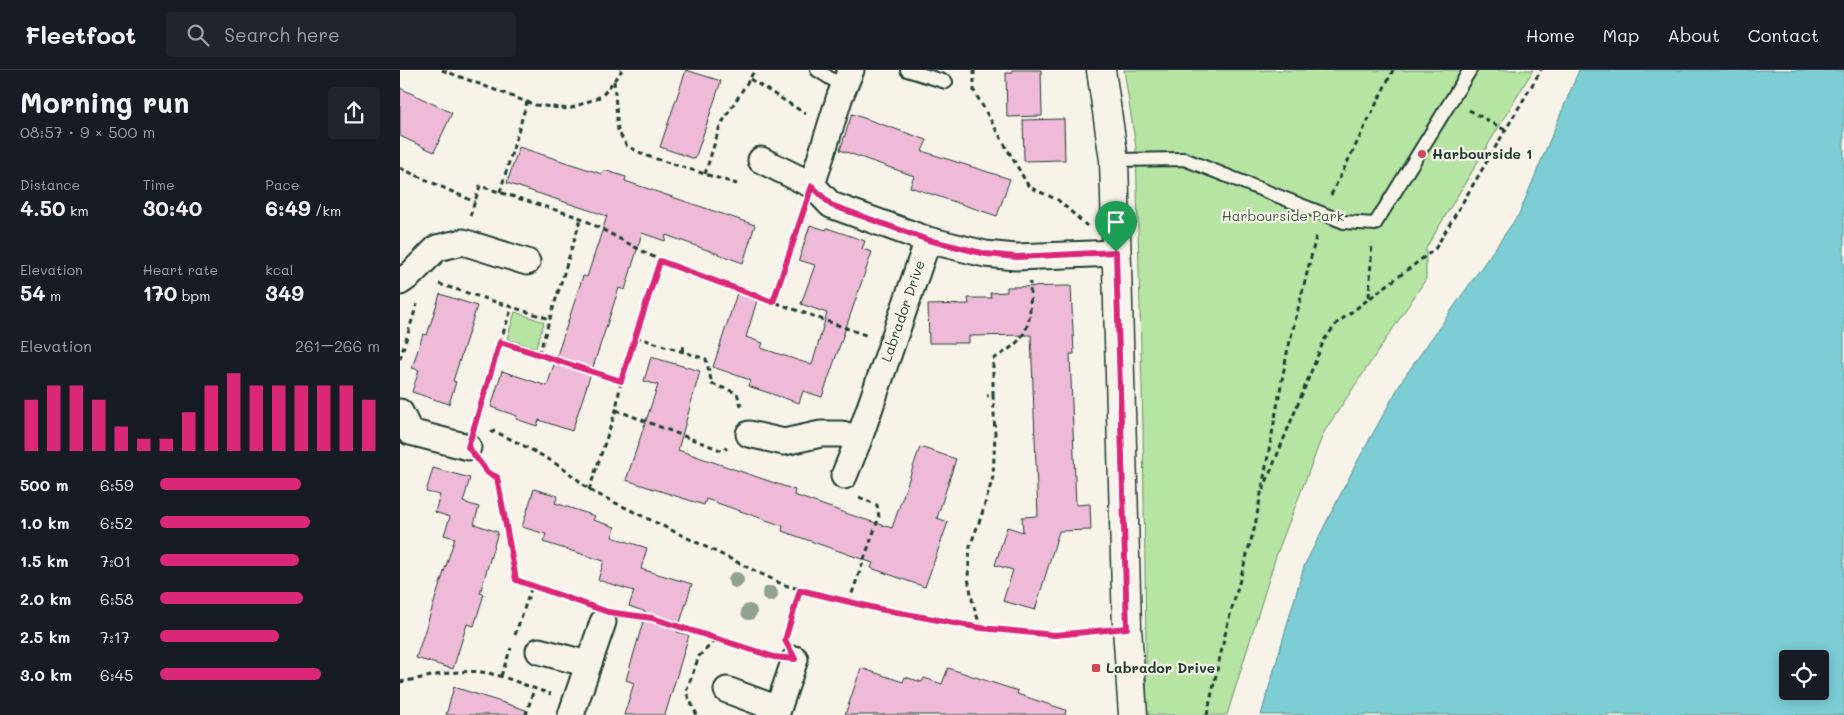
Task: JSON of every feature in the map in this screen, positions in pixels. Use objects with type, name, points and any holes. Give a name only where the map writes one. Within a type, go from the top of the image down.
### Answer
[{"type":"street","points":[[1101,70],[1114,160],[1127,628],[1133,715]]},
{"type":"street","points":[[812,186],[829,129],[847,79]]},
{"type":"street","points":[[761,160],[812,186],[831,205],[928,240],[986,254],[1016,257],[1116,252]]},
{"type":"street","name":"Labrador Drive","points":[[849,485],[859,439],[928,240]]},
{"type":"street","points":[[412,279],[437,248],[463,242],[527,262]]},
{"type":"street","points":[[403,431],[468,447]]},
{"type":"street","points":[[749,434],[784,442],[821,434],[842,434],[859,439]]},
{"type":"street","points":[[573,709],[606,617]]},
{"type":"street","points":[[540,651],[588,664]]},
{"type":"street","points":[[727,690],[777,712],[795,659]]},
{"type":"lane","points":[[817,70],[847,79]]},
{"type":"lane","points":[[907,70],[946,82]]},
{"type":"lane","points":[[1114,160],[1184,159],[1344,222],[1375,224],[1470,70]]},
{"type":"path","points":[[442,70],[535,105],[569,109],[602,96],[622,70]]},
{"type":"path","points":[[705,174],[720,126],[755,70]]},
{"type":"path","points":[[974,70],[974,91],[1030,187],[1058,200],[1116,252]]},
{"type":"path","points":[[1207,715],[1227,626],[1255,526],[1287,353],[1322,214],[1393,70]]},
{"type":"path","points":[[1260,498],[1324,340],[1337,322],[1435,249],[1540,70]]},
{"type":"path","points":[[750,79],[829,129]]},
{"type":"path","points":[[614,81],[618,131],[627,146],[647,156],[737,184]]},
{"type":"path","points":[[1452,100],[1505,130]]},
{"type":"path","points":[[500,192],[528,102]]},
{"type":"path","points":[[400,168],[475,202]]},
{"type":"path","points":[[463,242],[480,186],[582,218],[660,261],[892,344]]},
{"type":"path","points":[[773,302],[812,186]]},
{"type":"path","points":[[539,354],[582,218]]},
{"type":"path","points":[[1370,298],[1372,244],[1375,224]]},
{"type":"path","points":[[981,628],[973,604],[968,578],[970,546],[993,477],[995,434],[993,359],[1009,350],[1023,335],[1031,317],[1029,256]]},
{"type":"path","points":[[589,490],[616,410],[621,381],[660,261]]},
{"type":"path","points":[[400,359],[412,279],[550,319]]},
{"type":"path","points":[[468,447],[512,307]]},
{"type":"path","points":[[616,410],[724,451],[749,434],[737,393],[712,384],[706,360],[636,337]]},
{"type":"path","points":[[500,342],[621,381]]},
{"type":"path","points":[[682,351],[685,344]]},
{"type":"path","points":[[986,396],[993,395]]},
{"type":"path","points":[[468,447],[494,431],[534,451],[573,475],[589,490],[784,585],[800,590],[849,602],[981,628],[1055,635],[1127,628]]},
{"type":"path","points":[[468,447],[488,473],[497,477],[516,580],[606,617],[652,618],[774,657],[795,659]]},
{"type":"path","points":[[849,485],[877,505],[879,517],[849,602]]},
{"type":"path","points":[[502,676],[532,586]]},
{"type":"path","points":[[795,659],[785,640],[800,590]]},
{"type":"path","points":[[697,715],[686,692],[699,656],[717,639]]},
{"type":"path","points":[[400,682],[460,672],[479,672],[502,676],[534,689],[573,709]]},
{"type":"path","points":[[526,715],[534,689]]},
{"type":"green space","name":"Harbourside Park","points":[[1124,70],[1533,70],[1426,248],[1426,279],[1324,432],[1276,556],[1227,715],[1147,715],[1143,428],[1136,148]]},
{"type":"green space","points":[[515,312],[544,322],[536,348],[507,339]]},
{"type":"water","points":[[1579,70],[1844,70],[1844,715],[1261,715],[1304,566],[1357,462],[1403,379],[1519,214]]},
{"type":"building","points":[[686,70],[721,81],[695,159],[660,147]]},
{"type":"building","points":[[1012,70],[1041,70],[1042,116],[1007,117],[1006,73],[1012,73]]},
{"type":"building","points":[[400,88],[452,113],[434,152],[400,136]]},
{"type":"building","points":[[852,114],[927,140],[922,151],[1010,179],[997,216],[910,187],[914,176],[840,150]]},
{"type":"building","points":[[1064,119],[1065,160],[1024,161],[1023,120]]},
{"type":"building","points":[[519,147],[602,174],[604,170],[626,177],[625,181],[755,225],[743,263],[666,235],[665,241],[642,233],[625,290],[619,288],[572,431],[539,420],[537,426],[516,419],[517,416],[491,407],[502,371],[547,386],[583,276],[587,277],[607,216],[507,183]]},
{"type":"building","points":[[810,225],[826,230],[827,228],[865,241],[862,249],[872,252],[822,397],[803,391],[799,403],[748,386],[750,380],[713,367],[739,287],[759,294],[746,337],[763,343],[761,348],[812,365],[827,313],[801,304],[815,265],[799,260]]},
{"type":"building","points":[[1071,286],[1074,354],[1070,354],[1076,505],[1090,504],[1091,530],[1059,531],[1035,610],[1003,601],[1013,570],[995,565],[1007,527],[1023,532],[1022,517],[1038,516],[1031,335],[969,336],[969,343],[929,343],[928,305],[969,304],[968,298],[991,298],[990,293],[1007,292],[1007,287]]},
{"type":"building","points":[[440,294],[477,306],[453,381],[456,382],[449,404],[412,392],[419,370],[412,368],[423,334],[427,335]]},
{"type":"building","points":[[651,357],[700,371],[678,450],[795,490],[794,495],[860,518],[892,528],[920,447],[956,459],[937,518],[948,522],[925,587],[871,568],[873,563],[782,531],[783,526],[706,499],[704,505],[626,480],[658,385],[644,381]]},
{"type":"building","points":[[433,468],[470,478],[463,502],[479,507],[474,524],[498,532],[480,593],[484,594],[474,626],[467,624],[453,669],[416,658],[455,538],[444,535],[450,517],[435,512],[440,495],[426,492]]},
{"type":"building","points":[[534,489],[558,496],[555,503],[595,516],[593,520],[615,527],[612,537],[647,548],[641,569],[692,584],[677,632],[689,635],[665,715],[624,715],[634,683],[626,680],[646,612],[629,606],[634,591],[598,580],[604,561],[543,542],[546,534],[522,527]]},
{"type":"building","points":[[861,668],[903,682],[905,677],[922,682],[924,678],[942,684],[948,668],[1018,691],[1017,694],[1066,710],[1065,715],[845,715]]},
{"type":"building","points":[[454,687],[526,710],[525,715],[446,715]]},
{"type":"place","name":"Harbourside 1","points":[[1422,154]]},
{"type":"place","name":"Labrador Drive","points":[[1096,668]]},
{"type":"route","points":[[812,186],[831,205],[928,240],[986,254],[1016,257],[1116,252],[1127,628],[1055,635],[981,628],[879,609],[800,590],[785,640],[795,659],[774,657],[652,618],[608,612],[516,580],[497,477],[488,473],[468,447],[500,342],[621,381],[660,261],[773,302],[812,186]]}]
